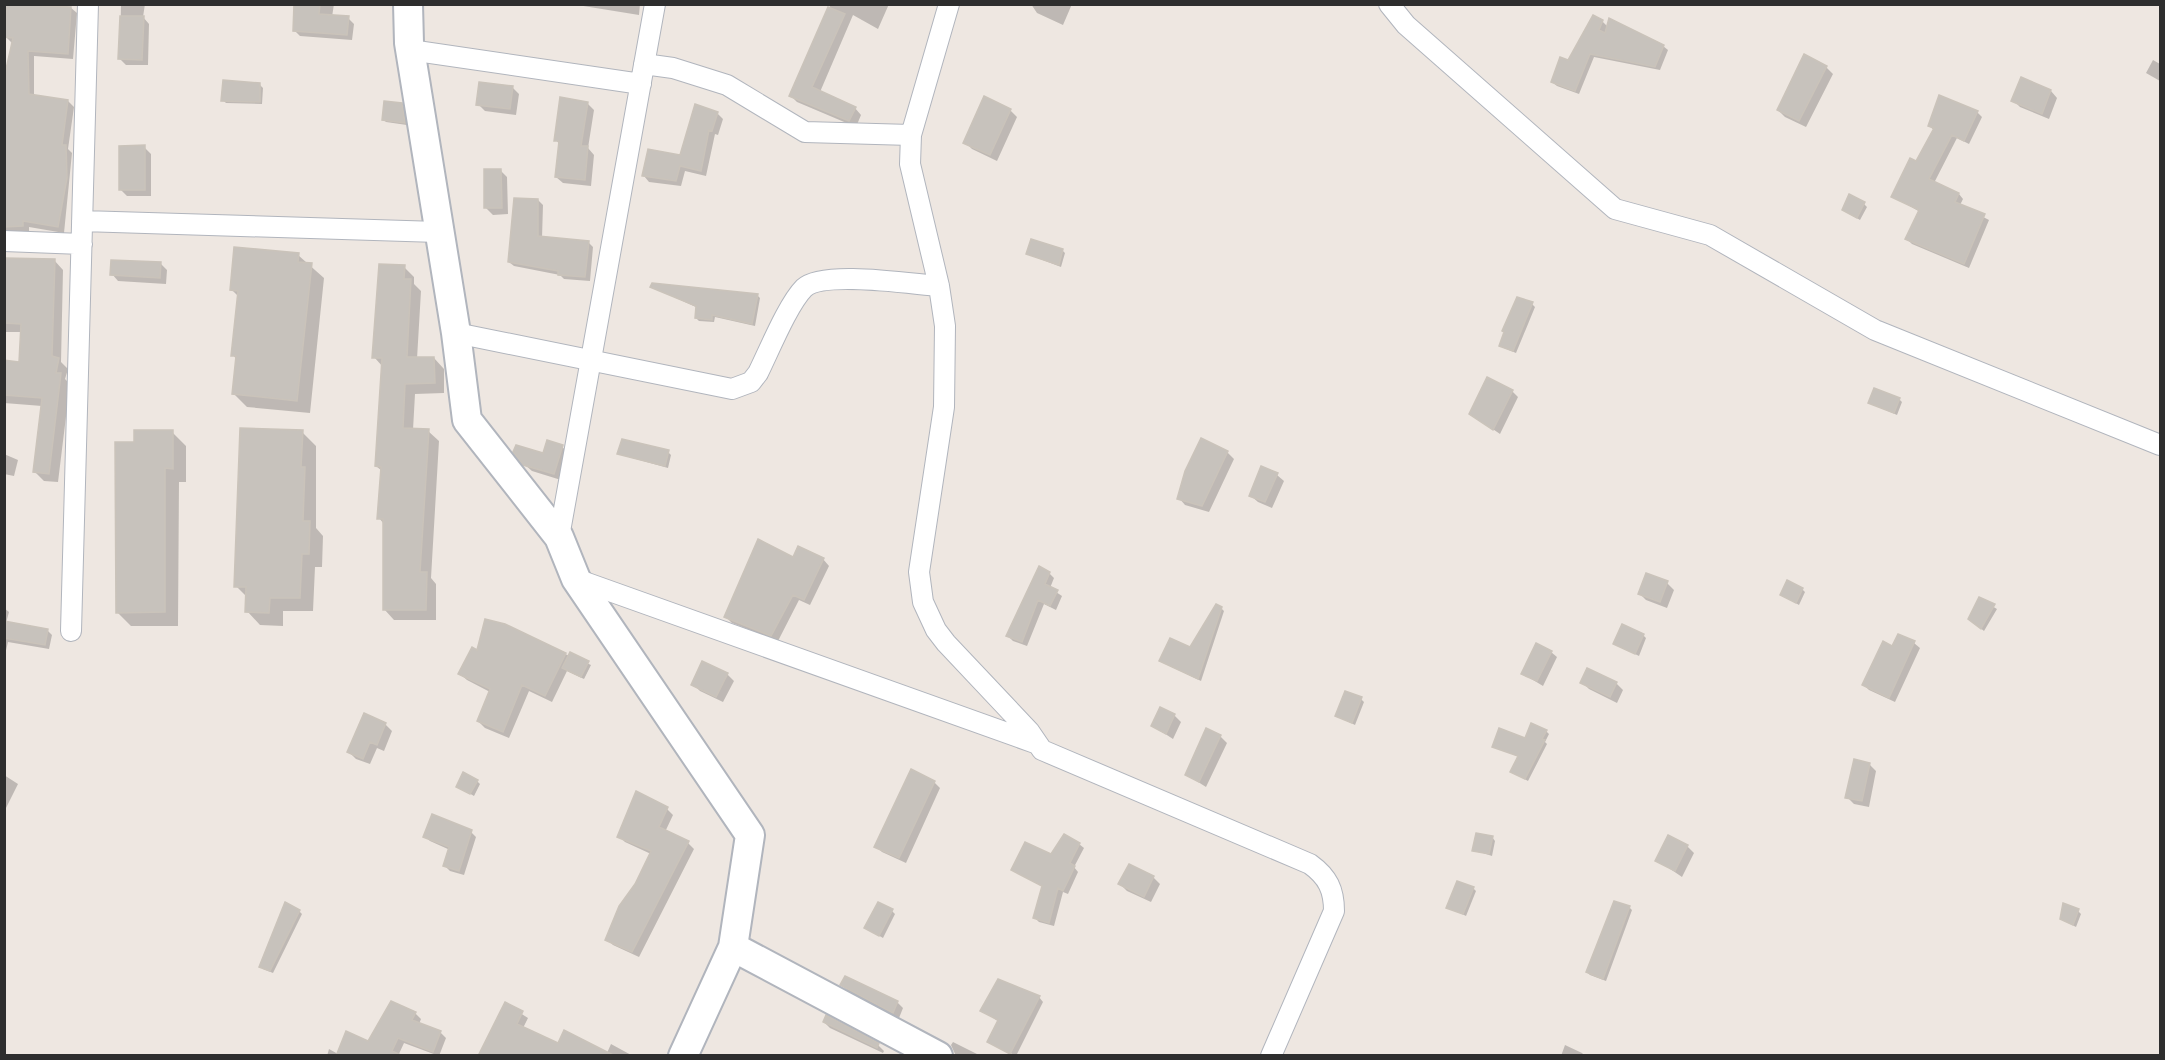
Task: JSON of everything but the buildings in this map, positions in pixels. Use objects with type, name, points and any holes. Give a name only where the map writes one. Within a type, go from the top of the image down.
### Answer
[{"type":"street","points":[[71,631],[88,4]]},
{"type":"street","points":[[408,4],[410,50],[456,333],[467,420],[559,537],[576,579],[750,835],[733,947],[683,1056]]},
{"type":"street","points":[[559,537],[655,4]]},
{"type":"street","points":[[949,4],[911,135],[910,164],[939,286],[945,326],[944,407],[919,572],[923,602],[936,630],[1029,731],[1035,743]]},
{"type":"street","points":[[1389,4],[1406,26],[1615,208],[1710,235],[1875,330],[2160,444]]},
{"type":"street","points":[[410,50],[641,84]]},
{"type":"street","points":[[644,64],[691,73],[727,85],[805,132],[911,135]]},
{"type":"street","points":[[82,221],[438,232]]},
{"type":"street","points":[[4,241],[82,244]]},
{"type":"street","points":[[456,333],[732,389],[751,382],[758,373],[798,296],[811,282],[831,278],[939,286]]},
{"type":"street","points":[[576,579],[1035,743],[1052,754],[1310,864],[1322,873],[1332,890],[1334,911],[1271,1056]]},
{"type":"street","points":[[733,947],[938,1056]]}]
